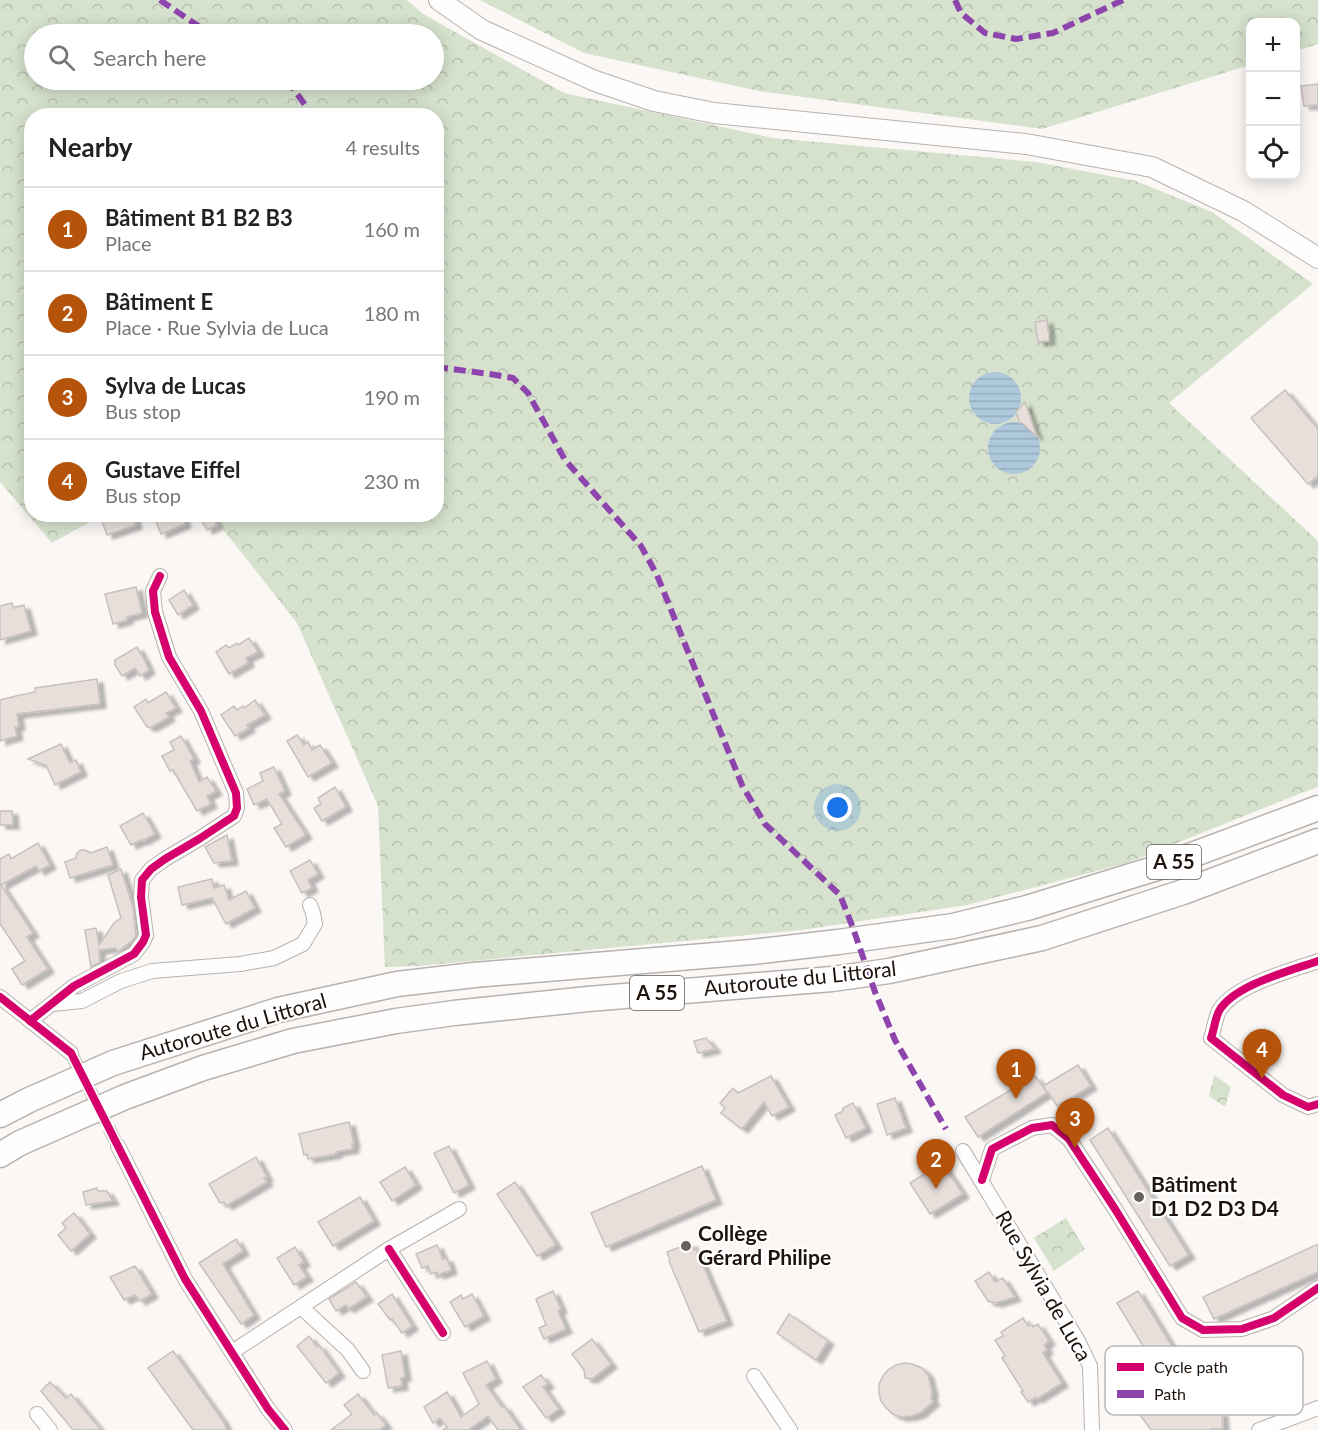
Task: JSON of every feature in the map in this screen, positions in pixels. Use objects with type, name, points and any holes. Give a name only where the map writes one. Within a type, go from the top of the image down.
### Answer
[{"type":"highway","name":"Autoroute du Littoral","points":[[0,1115],[113,1063],[278,1010],[397,984],[486,974],[752,952],[953,926],[1027,908],[1160,867],[1318,808]]},
{"type":"highway","name":"Autoroute du Littoral","points":[[0,1155],[20,1143],[125,1096],[203,1068],[293,1041],[396,1021],[454,1013],[588,999],[832,979],[889,971],[1042,938],[1183,892],[1318,841]]},
{"type":"main road","points":[[439,0],[482,30],[595,81],[654,101],[714,113],[1026,144],[1152,167],[1243,211],[1318,258]]},
{"type":"street","points":[[30,1021],[74,986],[134,954],[146,935],[141,897],[142,880],[151,869],[165,859],[234,816],[237,808],[236,793],[201,711],[169,657],[155,612],[153,591],[160,576]]},
{"type":"street","points":[[52,1004],[82,1001],[121,981],[152,971],[240,964],[274,958],[303,944],[315,924],[310,905]]},
{"type":"street","points":[[1318,961],[1253,984],[1230,999],[1219,1012],[1211,1038],[1283,1095],[1308,1107],[1318,1104]]},
{"type":"street","points":[[0,997],[71,1053]]},
{"type":"street","points":[[981,1180],[992,1149],[1032,1128],[1052,1125],[1069,1139],[1182,1318],[1203,1329],[1242,1329],[1274,1318],[1318,1288]]},
{"type":"street","points":[[118,1146],[185,1278],[268,1409],[285,1430]]},
{"type":"street","name":"Rue Sylvia de Luca","points":[[963,1151],[1090,1366],[1092,1430]]},
{"type":"street","points":[[232,1352],[389,1249],[459,1209]]},
{"type":"street","points":[[389,1249],[443,1333]]},
{"type":"street","points":[[301,1308],[348,1350],[363,1371]]},
{"type":"street","points":[[754,1376],[790,1430]]},
{"type":"street","points":[[1303,1414],[1318,1408]]},
{"type":"street","points":[[37,1414],[50,1430]]},
{"type":"street","points":[[1258,1430],[1299,1415]]},
{"type":"green space","points":[[0,0],[407,0],[423,14],[441,24],[24,24],[24,90],[444,90],[444,26],[564,93],[773,138],[1036,162],[1136,181],[1212,212],[1313,284],[1169,403],[1318,541],[1318,787],[1127,863],[967,905],[802,930],[418,966],[385,967],[378,806],[297,623],[217,522],[444,522],[444,108],[24,108],[24,510],[0,482]]},
{"type":"green space","points":[[480,0],[1318,0],[1318,44],[1300,50],[1300,18],[1246,18],[1246,66],[1042,129],[759,91],[584,53]]},
{"type":"green space","points":[[34,522],[90,522],[52,543]]},
{"type":"green space","points":[[1214,1075],[1231,1087],[1225,1107],[1209,1096]]},
{"type":"green space","points":[[1066,1218],[1085,1249],[1054,1271],[1034,1238]]},
{"type":"water","points":[[995,372],[1005,374],[1013,380],[1019,388],[1021,398],[1019,408],[1013,416],[1005,422],[995,424],[985,422],[977,416],[971,408],[969,398],[971,388],[977,380],[985,374]]},
{"type":"water","points":[[1014,422],[1024,424],[1032,430],[1038,438],[1040,448],[1038,458],[1032,466],[1024,472],[1014,474],[1004,472],[996,466],[990,458],[988,448],[990,438],[996,430],[1004,424]]},
{"type":"building","points":[[1318,84],[1318,105],[1304,106],[1301,86]]},
{"type":"building","points":[[1047,320],[1049,341],[1038,342],[1035,322]]},
{"type":"building","points":[[1285,390],[1318,429],[1318,476],[1308,484],[1251,418]]},
{"type":"building","points":[[1025,402],[1037,437],[1020,423],[1016,412]]},
{"type":"building","points":[[102,522],[135,522],[136,525],[107,535]]},
{"type":"building","points":[[156,522],[184,522],[185,524],[161,534]]},
{"type":"building","points":[[202,522],[215,522],[217,525],[207,530]]},
{"type":"building","points":[[136,587],[142,613],[113,624],[105,594]]},
{"type":"building","points":[[184,590],[193,605],[178,615],[169,600]]},
{"type":"building","points":[[12,603],[13,608],[24,605],[31,631],[0,640],[0,606]]},
{"type":"building","points":[[249,638],[258,652],[246,658],[248,663],[229,674],[216,652],[226,645],[229,648]]},
{"type":"building","points":[[137,647],[149,670],[140,676],[135,668],[122,676],[115,665],[115,660]]},
{"type":"building","points":[[97,679],[100,704],[17,714],[19,726],[15,727],[17,736],[0,741],[0,700],[35,692],[35,688]]},
{"type":"building","points":[[166,692],[176,708],[166,713],[169,717],[152,727],[147,727],[134,707],[146,699],[148,703]]},
{"type":"building","points":[[255,700],[265,715],[247,725],[249,728],[235,736],[221,715],[234,706],[237,710],[243,706],[244,708]]},
{"type":"building","points":[[297,735],[304,745],[308,742],[312,750],[320,745],[332,763],[308,777],[287,741]]},
{"type":"building","points":[[181,736],[194,759],[190,761],[199,782],[207,777],[216,791],[207,796],[211,804],[197,811],[162,756],[174,750],[170,742]]},
{"type":"building","points":[[61,744],[70,763],[76,760],[81,772],[55,785],[46,765],[28,759]]},
{"type":"building","points":[[274,767],[285,791],[279,794],[306,835],[286,847],[274,828],[282,824],[267,799],[254,805],[247,789],[263,781],[260,773]]},
{"type":"building","points":[[335,787],[346,807],[322,821],[314,808],[321,804],[318,798]]},
{"type":"building","points":[[0,811],[12,811],[13,825],[0,825]]},
{"type":"building","points":[[143,813],[155,834],[131,845],[120,826]]},
{"type":"building","points":[[227,835],[232,861],[214,863],[205,847]]},
{"type":"building","points":[[38,843],[50,865],[39,871],[36,866],[1,885],[33,933],[27,937],[48,969],[22,985],[12,969],[25,961],[0,924],[0,859],[9,854],[11,859]]},
{"type":"building","points":[[107,847],[113,865],[70,878],[65,862],[76,858],[77,853],[81,850],[91,853]]},
{"type":"building","points":[[310,860],[318,874],[308,880],[312,888],[302,893],[290,871]]},
{"type":"building","points":[[121,869],[133,907],[136,936],[119,951],[115,948],[99,950],[100,962],[91,967],[85,930],[96,928],[99,945],[114,923],[121,918],[108,875]]},
{"type":"building","points":[[212,879],[214,888],[224,885],[229,900],[246,891],[255,908],[226,924],[212,898],[182,905],[178,887]]},
{"type":"building","points":[[706,1038],[715,1049],[698,1053],[694,1041]]},
{"type":"building","points":[[1078,1065],[1091,1086],[1057,1106],[1048,1092],[978,1137],[965,1117],[1035,1076],[1047,1092],[1043,1086]]},
{"type":"building","points":[[771,1076],[789,1107],[772,1116],[764,1102],[742,1129],[721,1113],[725,1108],[720,1103],[733,1088],[738,1093]]},
{"type":"building","points":[[895,1098],[906,1128],[887,1135],[877,1104]]},
{"type":"building","points":[[853,1103],[866,1128],[846,1138],[835,1115]]},
{"type":"building","points":[[349,1122],[353,1149],[308,1159],[307,1154],[304,1155],[299,1134]]},
{"type":"building","name":"Bâtiment D1 D2 D3 D4","points":[[1108,1128],[1189,1255],[1170,1266],[1090,1140]]},
{"type":"building","points":[[449,1146],[469,1185],[454,1193],[434,1153]]},
{"type":"building","points":[[256,1157],[267,1177],[264,1178],[267,1182],[226,1206],[224,1202],[220,1203],[209,1184]]},
{"type":"building","points":[[942,1163],[963,1194],[930,1214],[910,1183]]},
{"type":"building","points":[[702,1166],[716,1200],[606,1247],[591,1213]]},
{"type":"building","points":[[405,1167],[416,1185],[392,1201],[380,1182]]},
{"type":"building","points":[[515,1182],[556,1245],[537,1256],[497,1194]]},
{"type":"building","points":[[97,1188],[98,1191],[107,1191],[113,1201],[86,1205],[83,1192]]},
{"type":"building","points":[[360,1197],[374,1221],[333,1246],[318,1222]]},
{"type":"building","points":[[74,1213],[90,1234],[71,1251],[58,1235],[66,1228],[62,1223]]},
{"type":"building","points":[[236,1239],[243,1251],[223,1264],[254,1315],[241,1324],[199,1263]]},
{"type":"building","points":[[691,1243],[694,1250],[696,1249],[727,1321],[699,1332],[667,1252]]},
{"type":"building","points":[[1318,1244],[1318,1272],[1214,1319],[1203,1297]]},
{"type":"building","points":[[437,1245],[443,1259],[447,1258],[451,1270],[438,1275],[437,1272],[431,1274],[428,1266],[422,1268],[416,1254]]},
{"type":"building","points":[[295,1247],[304,1262],[299,1265],[307,1277],[294,1285],[277,1258]]},
{"type":"building","points":[[135,1266],[152,1294],[140,1301],[135,1295],[124,1300],[110,1277]]},
{"type":"building","points":[[989,1272],[995,1282],[1003,1278],[1015,1297],[996,1303],[988,1301],[975,1281]]},
{"type":"building","points":[[356,1282],[367,1297],[348,1309],[346,1305],[336,1311],[329,1299]]},
{"type":"building","points":[[553,1291],[566,1329],[544,1339],[539,1328],[546,1325],[536,1299]]},
{"type":"building","points":[[1138,1291],[1172,1346],[1143,1346],[1117,1303]]},
{"type":"building","points":[[392,1294],[412,1326],[402,1333],[378,1304]]},
{"type":"building","points":[[472,1294],[484,1316],[465,1327],[450,1302],[461,1295],[463,1299]]},
{"type":"building","points":[[789,1314],[828,1341],[816,1360],[777,1333]]},
{"type":"building","points":[[1023,1318],[1028,1326],[1033,1327],[1038,1324],[1049,1341],[1044,1345],[1047,1350],[1043,1353],[1062,1383],[1028,1402],[1002,1358],[1005,1356],[995,1340],[1003,1336],[1001,1332]]},
{"type":"building","points":[[309,1336],[317,1347],[319,1345],[339,1373],[326,1383],[297,1346]]},
{"type":"building","points":[[592,1339],[611,1364],[592,1379],[585,1378],[584,1370],[572,1354]]},
{"type":"building","points":[[173,1351],[227,1430],[193,1430],[148,1368]]},
{"type":"building","points":[[401,1351],[405,1377],[401,1378],[402,1386],[388,1388],[382,1355]]},
{"type":"building","points":[[487,1361],[496,1379],[486,1385],[521,1430],[498,1430],[488,1416],[468,1430],[443,1430],[447,1427],[440,1418],[433,1423],[424,1407],[447,1392],[461,1417],[479,1404],[463,1373]]},
{"type":"building","points":[[904,1363],[922,1368],[928,1375],[932,1392],[931,1399],[934,1401],[920,1413],[901,1417],[893,1414],[881,1401],[879,1384],[888,1370]]},
{"type":"building","points":[[541,1375],[548,1384],[543,1387],[559,1409],[546,1418],[523,1387]]},
{"type":"building","points":[[50,1382],[66,1398],[71,1394],[101,1430],[73,1430],[41,1391]]},
{"type":"building","points":[[358,1394],[374,1415],[377,1413],[386,1425],[379,1430],[331,1430],[352,1414],[344,1405]]},
{"type":"building","points":[[1140,1415],[1222,1415],[1223,1429],[1151,1430]]},
{"type":"tunnel","points":[[71,1053],[118,1146]]},
{"type":"marked path","points":[[160,0],[195,24]]},
{"type":"marked path","points":[[955,0],[961,13],[985,33],[1016,39],[1053,33],[1123,0]]},
{"type":"marked path","points":[[294,90],[307,108]]},
{"type":"marked path","points":[[444,368],[513,378],[528,393],[565,460],[641,546],[657,575],[742,785],[765,824],[840,895],[895,1040],[946,1129]]},
{"type":"cycle path","points":[[30,1021],[74,986],[134,954],[146,935],[141,897],[142,880],[151,869],[165,859],[234,816],[237,808],[236,793],[201,711],[169,657],[155,612],[153,591],[160,576]]},
{"type":"cycle path","points":[[1318,961],[1278,974],[1237,994],[1219,1011],[1211,1038],[1283,1095],[1308,1107],[1318,1104]]},
{"type":"cycle path","points":[[0,997],[71,1053],[185,1279],[268,1409],[285,1430]]},
{"type":"cycle path","points":[[982,1180],[992,1149],[1032,1128],[1052,1125],[1069,1139],[1182,1318],[1203,1330],[1242,1329],[1274,1318],[1318,1288]]},
{"type":"cycle path","points":[[389,1249],[443,1333]]},
{"type":"place","name":"Gustave Eiffel","points":[[1262,1079]]},
{"type":"place","name":"Bâtiment B1 B2 B3","points":[[1016,1099]]},
{"type":"place","name":"Sylva de Lucas","points":[[1075,1148]]},
{"type":"place","name":"Bâtiment E","points":[[936,1189]]},
{"type":"place","name":"Bâtiment D1 D2 D3 D4","points":[[1139,1197]]},
{"type":"place","name":"Collège Gérard Philipe","points":[[686,1246]]}]
